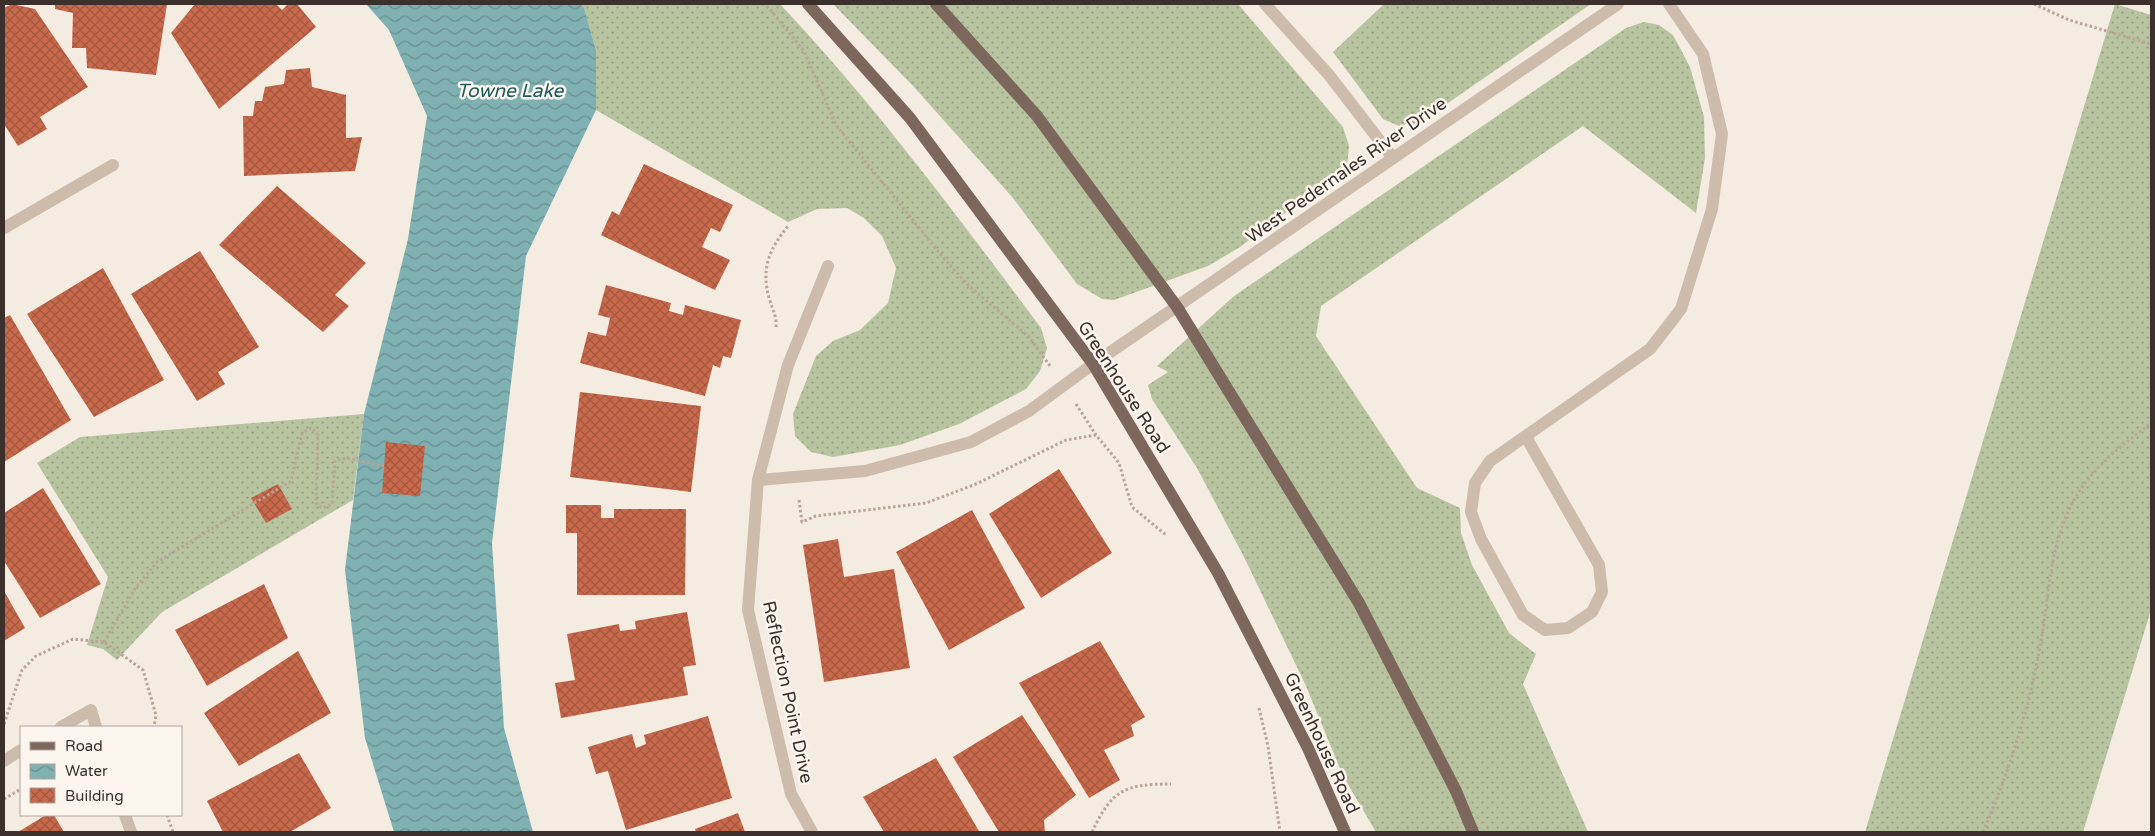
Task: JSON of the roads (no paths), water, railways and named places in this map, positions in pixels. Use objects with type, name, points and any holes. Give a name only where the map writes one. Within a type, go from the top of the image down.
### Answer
[{"type":"main road","name":"Greenhouse Road","points":[[808,4],[910,118],[1093,364],[1218,572],[1308,748],[1345,832]]},
{"type":"main road","points":[[936,4],[1037,116],[1177,307],[1359,603],[1456,791],[1473,832]]},
{"type":"street","points":[[1265,4],[1329,75],[1393,158]]},
{"type":"street","name":"West Pedernales River Drive","points":[[758,480],[865,471],[971,442],[1030,411],[1093,364],[1618,4]]},
{"type":"street","points":[[1526,437],[1599,565],[1602,592],[1592,612],[1568,628],[1545,630],[1523,615],[1481,539],[1471,512],[1475,483],[1490,461],[1650,349],[1681,309],[1712,209],[1722,134],[1703,54],[1669,4]]},
{"type":"street","points":[[4,228],[113,165]]},
{"type":"street","name":"Reflection Point Drive","points":[[812,832],[791,794],[748,610],[758,480],[788,365],[828,266]]},
{"type":"street","points":[[63,726],[91,710],[96,726]]},
{"type":"street","points":[[4,760],[20,751]]},
{"type":"street","points":[[125,816],[131,832]]},
{"type":"water","name":"Towne Lake","points":[[366,4],[580,4],[584,8],[596,50],[596,110],[526,256],[492,543],[504,728],[533,832],[394,832],[365,738],[345,570],[364,414],[408,239],[427,116],[389,30]]}]
